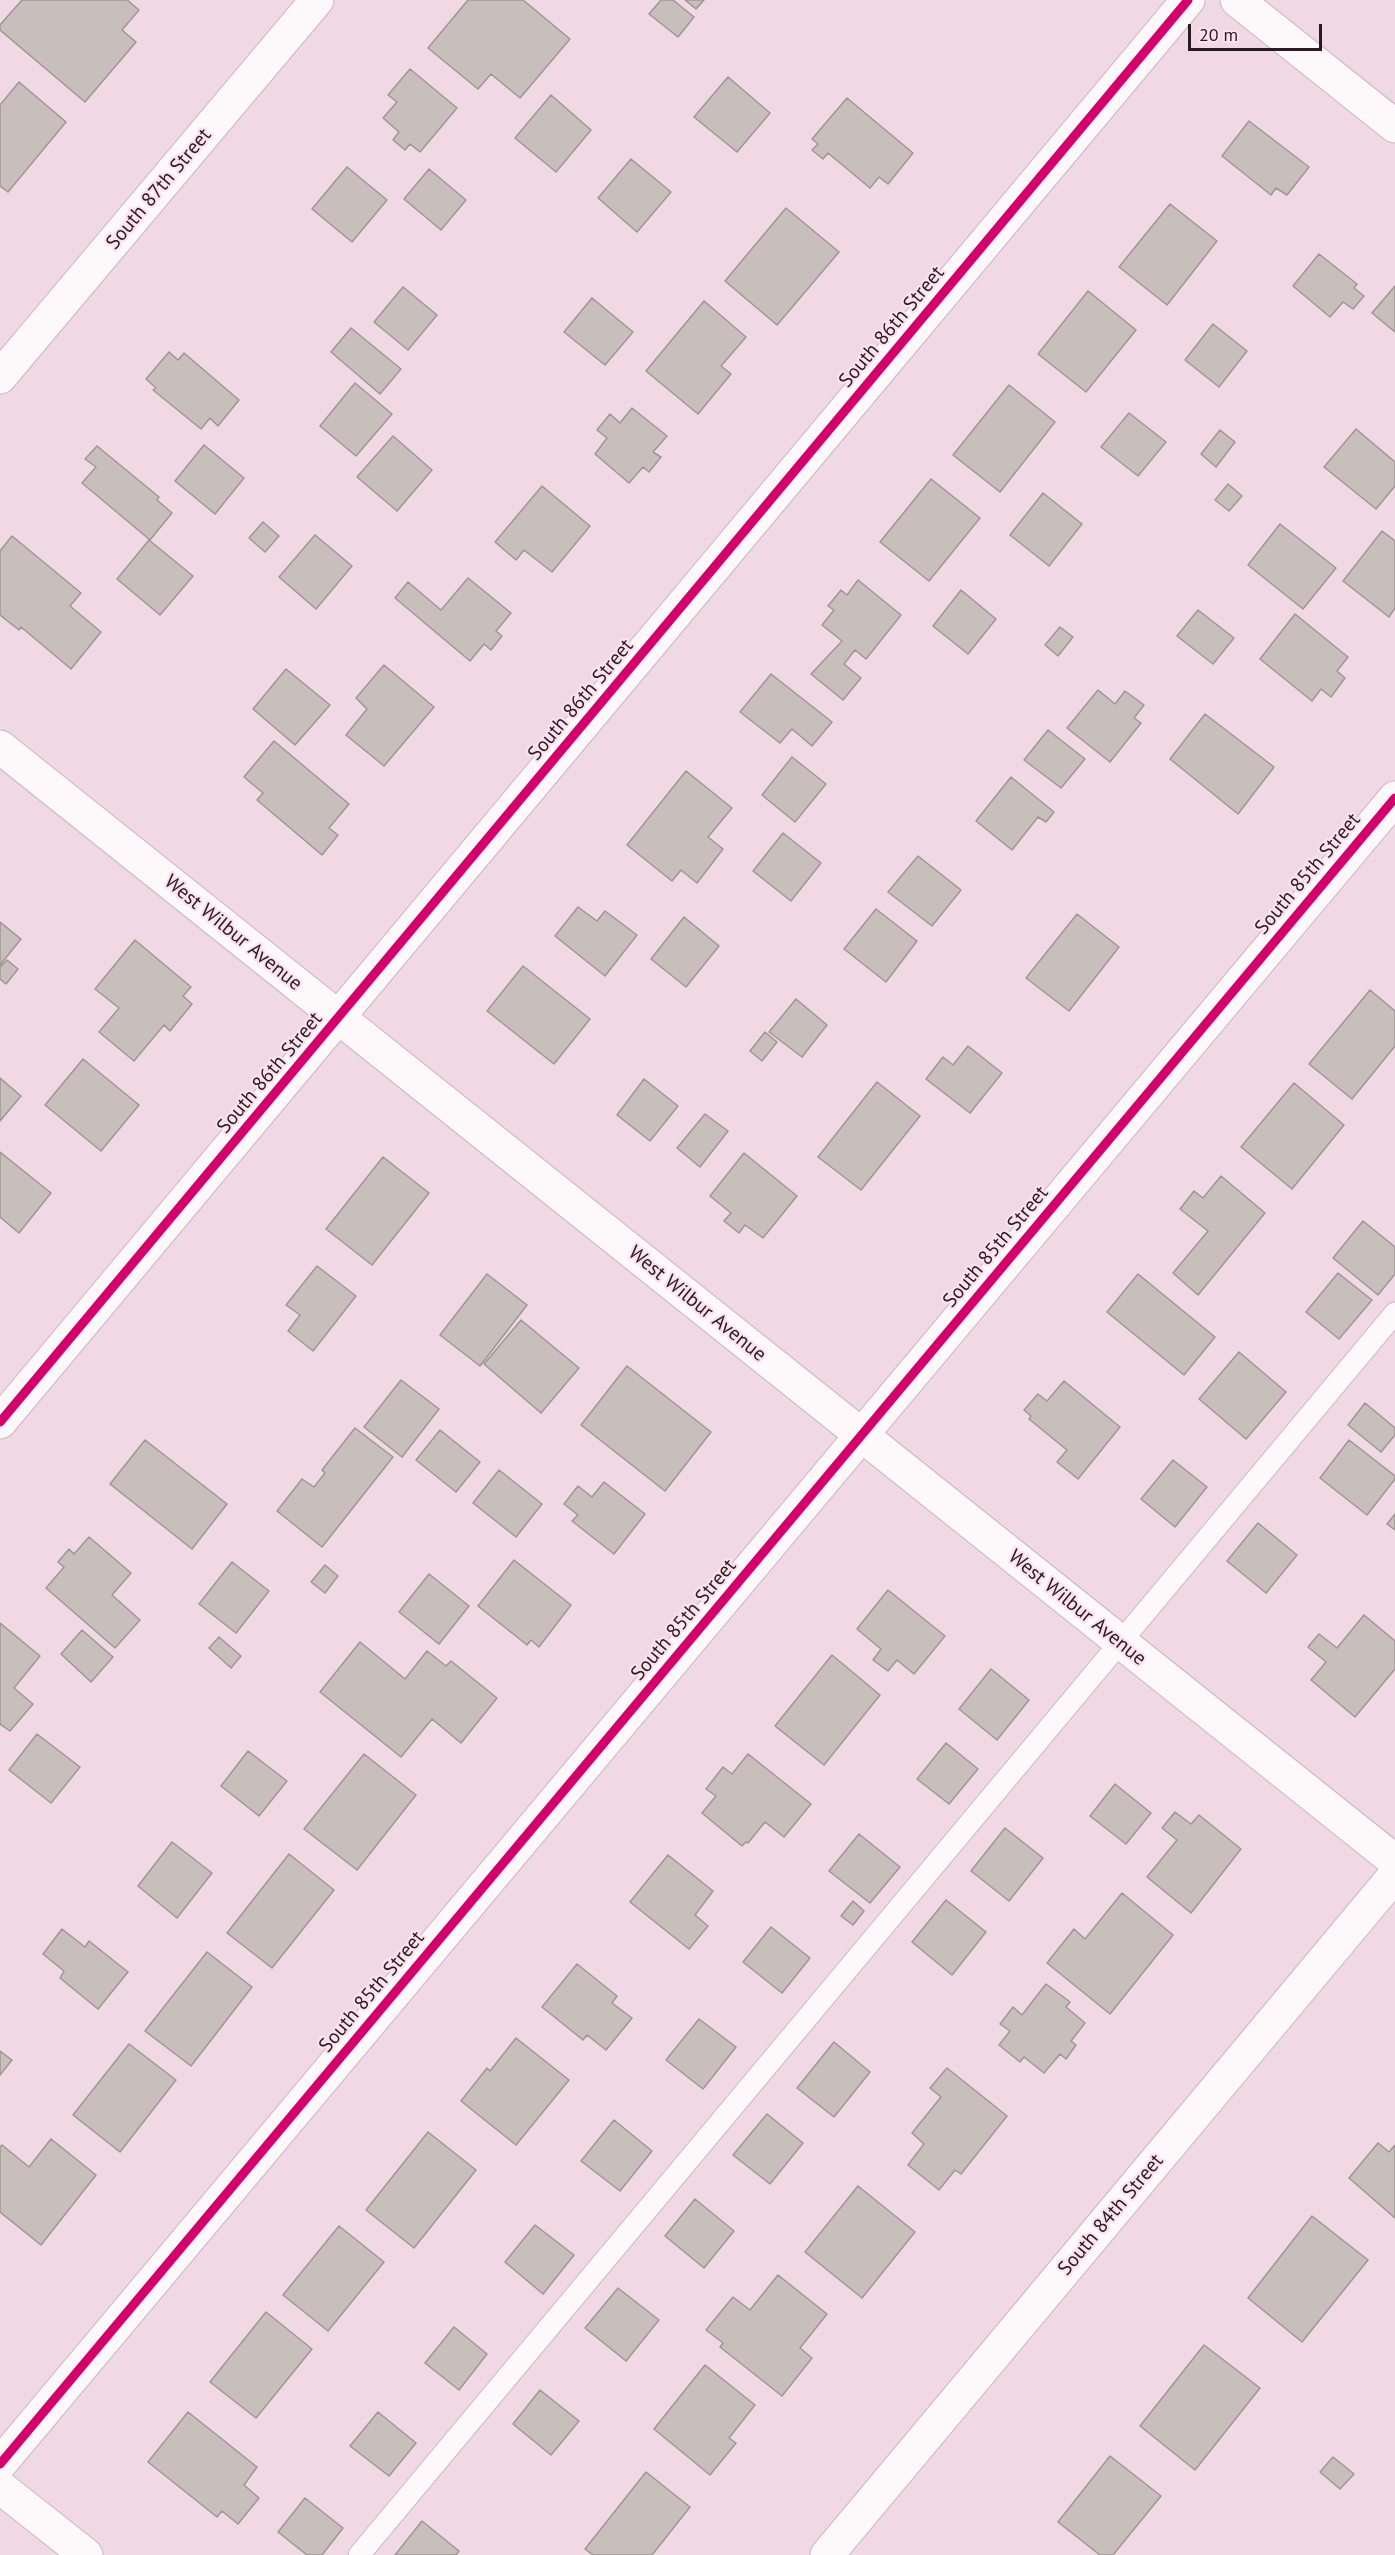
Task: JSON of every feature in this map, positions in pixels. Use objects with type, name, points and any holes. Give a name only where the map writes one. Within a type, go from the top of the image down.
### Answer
[{"type":"street","name":"South 87th Street","points":[[0,377],[317,0]]},
{"type":"street","name":"South 86th Street","points":[[0,1422],[340,1018],[1188,0]]},
{"type":"street","points":[[1238,0],[1395,126]]},
{"type":"street","name":"West Wilbur Avenue","points":[[0,747],[1395,1861]]},
{"type":"street","name":"South 85th Street","points":[[0,2464],[1395,798]]},
{"type":"street","name":"South 84th Street","points":[[827,2555],[1395,1875]]},
{"type":"street","points":[[0,2487],[86,2555]]},
{"type":"lane","points":[[358,2555],[1395,1313]]},
{"type":"building","points":[[22,0],[127,0],[139,10],[122,30],[136,42],[85,102],[0,30],[0,25]]},
{"type":"building","points":[[468,0],[523,0],[570,39],[520,98],[491,74],[478,89],[428,48]]},
{"type":"building","points":[[661,0],[673,0],[694,17],[678,37],[649,14]]},
{"type":"building","points":[[685,0],[704,0],[696,9]]},
{"type":"building","points":[[410,69],[457,108],[420,152],[410,144],[405,150],[393,140],[399,132],[383,118],[397,102],[388,95]]},
{"type":"building","points":[[728,77],[770,113],[737,152],[694,117]]},
{"type":"building","points":[[19,82],[66,122],[8,192],[0,186],[0,105]]},
{"type":"building","points":[[551,95],[591,130],[556,172],[515,138]]},
{"type":"building","points":[[847,98],[913,153],[888,184],[879,177],[870,188],[828,153],[823,159],[812,150],[818,144],[812,139]]},
{"type":"building","points":[[1249,121],[1309,167],[1287,195],[1276,188],[1271,195],[1222,156]]},
{"type":"building","points":[[631,159],[671,192],[637,232],[598,198]]},
{"type":"building","points":[[347,167],[387,200],[352,242],[312,209]]},
{"type":"building","points":[[429,169],[466,200],[441,230],[404,199]]},
{"type":"building","points":[[1170,204],[1217,241],[1167,305],[1119,267]]},
{"type":"building","points":[[786,208],[839,252],[777,325],[725,281]]},
{"type":"building","points":[[1319,254],[1357,284],[1354,288],[1364,296],[1353,309],[1343,302],[1330,317],[1293,286]]},
{"type":"building","points":[[1395,286],[1395,332],[1372,313]]},
{"type":"building","points":[[403,287],[437,315],[408,350],[374,322]]},
{"type":"building","points":[[1088,291],[1136,330],[1086,392],[1038,354]]},
{"type":"building","points":[[592,298],[633,332],[605,365],[564,332]]},
{"type":"building","points":[[704,301],[746,337],[721,366],[731,374],[698,414],[646,371]]},
{"type":"building","points":[[1213,324],[1247,351],[1219,387],[1185,360]]},
{"type":"building","points":[[351,328],[401,369],[380,394],[331,352]]},
{"type":"building","points":[[169,352],[178,360],[184,353],[239,400],[218,426],[210,418],[201,429],[153,390],[156,388],[146,379]]},
{"type":"building","points":[[355,383],[392,414],[356,456],[320,426]]},
{"type":"building","points":[[1009,385],[1055,422],[1000,492],[953,455]]},
{"type":"building","points":[[632,408],[667,436],[653,452],[661,457],[649,472],[643,467],[629,483],[595,454],[607,438],[597,430],[610,414],[620,423]]},
{"type":"building","points":[[1129,413],[1166,442],[1138,476],[1101,447]]},
{"type":"building","points":[[1356,429],[1395,462],[1395,486],[1376,509],[1324,467]]},
{"type":"building","points":[[1220,430],[1235,442],[1216,467],[1201,454]]},
{"type":"building","points":[[393,436],[432,470],[397,511],[357,477]]},
{"type":"building","points":[[204,445],[244,478],[215,514],[175,481]]},
{"type":"building","points":[[97,446],[159,497],[157,500],[172,513],[150,540],[82,483],[96,467],[85,459]]},
{"type":"building","points":[[931,479],[980,518],[929,581],[880,542]]},
{"type":"building","points":[[1228,484],[1242,496],[1229,511],[1215,500]]},
{"type":"building","points":[[542,486],[590,526],[552,572],[524,550],[516,560],[495,542]]},
{"type":"building","points":[[1043,493],[1082,524],[1049,566],[1010,535]]},
{"type":"building","points":[[263,522],[279,536],[265,552],[249,538]]},
{"type":"building","points":[[1280,524],[1336,568],[1303,609],[1248,565]]},
{"type":"building","points":[[1382,531],[1395,541],[1395,608],[1389,617],[1343,581]]},
{"type":"building","points":[[315,535],[352,566],[316,609],[279,577]]},
{"type":"building","points":[[12,536],[81,593],[70,606],[101,632],[71,669],[21,627],[19,630],[0,615],[0,551]]},
{"type":"building","points":[[149,540],[193,576],[160,615],[117,579]]},
{"type":"building","points":[[468,578],[511,613],[496,631],[502,636],[491,650],[484,644],[470,661],[395,598],[408,582],[441,610]]},
{"type":"building","points":[[858,580],[901,615],[866,659],[855,650],[844,664],[861,678],[843,700],[811,674],[842,641],[822,625],[834,610],[828,606],[841,590],[847,595]]},
{"type":"building","points":[[961,590],[996,619],[968,654],[933,626]]},
{"type":"building","points":[[1198,610],[1234,638],[1213,664],[1177,636]]},
{"type":"building","points":[[1295,614],[1348,657],[1337,671],[1345,678],[1331,697],[1321,689],[1312,701],[1260,659]]},
{"type":"building","points":[[1060,627],[1073,637],[1058,656],[1045,645]]},
{"type":"building","points":[[384,665],[434,707],[384,766],[346,735],[367,709],[356,698]]},
{"type":"building","points":[[286,669],[330,705],[295,745],[253,709]]},
{"type":"building","points":[[771,674],[832,722],[812,746],[792,729],[780,743],[740,712]]},
{"type":"building","points":[[1098,690],[1115,704],[1125,691],[1144,705],[1134,718],[1141,723],[1110,762],[1067,728]]},
{"type":"building","points":[[1205,714],[1274,767],[1238,814],[1170,759]]},
{"type":"building","points":[[1048,730],[1085,759],[1061,788],[1024,760]]},
{"type":"building","points":[[274,741],[349,804],[329,828],[338,835],[322,855],[257,800],[263,793],[244,777]]},
{"type":"building","points":[[792,757],[826,784],[795,822],[762,795]]},
{"type":"building","points":[[686,771],[732,808],[708,837],[723,849],[697,883],[681,870],[672,881],[627,845]]},
{"type":"building","points":[[1011,777],[1054,812],[1046,822],[1038,817],[1012,850],[976,821]]},
{"type":"building","points":[[783,833],[821,863],[791,901],[753,871]]},
{"type":"building","points":[[918,856],[961,890],[932,926],[888,892]]},
{"type":"building","points":[[578,907],[597,921],[605,911],[637,935],[605,976],[555,936]]},
{"type":"building","points":[[876,909],[917,941],[886,982],[844,949]]},
{"type":"building","points":[[1077,914],[1119,947],[1069,1011],[1026,978]]},
{"type":"building","points":[[684,917],[719,946],[686,987],[651,959]]},
{"type":"building","points":[[0,922],[21,939],[0,965]]},
{"type":"building","points":[[135,940],[191,987],[183,996],[192,1004],[170,1031],[164,1025],[134,1061],[99,1032],[119,1008],[95,989]]},
{"type":"building","points":[[7,960],[18,969],[6,984],[0,979],[0,967]]},
{"type":"building","points":[[523,966],[590,1019],[554,1064],[487,1011]]},
{"type":"building","points":[[1370,990],[1395,1011],[1395,1046],[1352,1099],[1309,1064]]},
{"type":"building","points":[[796,999],[827,1025],[802,1057],[769,1032]]},
{"type":"building","points":[[765,1032],[777,1042],[762,1061],[750,1051]]},
{"type":"building","points":[[968,1046],[1002,1073],[970,1113],[926,1079],[943,1057],[953,1065]]},
{"type":"building","points":[[83,1059],[139,1105],[101,1151],[45,1105]]},
{"type":"building","points":[[0,1078],[21,1096],[0,1121]]},
{"type":"building","points":[[644,1079],[678,1106],[650,1141],[617,1115]]},
{"type":"building","points":[[877,1082],[920,1116],[861,1190],[818,1157]]},
{"type":"building","points":[[1294,1083],[1344,1125],[1292,1189],[1241,1147]]},
{"type":"building","points":[[705,1114],[728,1131],[700,1167],[677,1148]]},
{"type":"building","points":[[0,1152],[51,1193],[19,1233],[0,1217]]},
{"type":"building","points":[[744,1153],[797,1196],[763,1238],[745,1225],[739,1233],[724,1221],[731,1213],[710,1196]]},
{"type":"building","points":[[383,1157],[429,1193],[372,1265],[326,1229]]},
{"type":"building","points":[[1221,1176],[1265,1213],[1198,1295],[1173,1273],[1208,1231],[1180,1209],[1194,1191],[1203,1198]]},
{"type":"building","points":[[1363,1221],[1395,1247],[1395,1274],[1378,1295],[1333,1258]]},
{"type":"building","points":[[317,1266],[356,1296],[313,1351],[288,1331],[300,1315],[286,1305]]},
{"type":"building","points":[[1338,1273],[1372,1300],[1339,1339],[1306,1312]]},
{"type":"building","points":[[487,1274],[527,1305],[480,1366],[440,1335]]},
{"type":"building","points":[[1138,1274],[1215,1337],[1184,1375],[1107,1312]]},
{"type":"building","points":[[521,1320],[579,1368],[541,1413],[484,1364]]},
{"type":"building","points":[[1239,1352],[1286,1392],[1246,1439],[1199,1399]]},
{"type":"building","points":[[627,1366],[711,1432],[665,1491],[581,1425]]},
{"type":"building","points":[[401,1380],[439,1409],[402,1457],[364,1427]]},
{"type":"building","points":[[1064,1381],[1120,1427],[1078,1479],[1057,1462],[1067,1450],[1029,1419],[1031,1416],[1024,1410],[1038,1394],[1047,1401]]},
{"type":"building","points":[[1365,1403],[1395,1428],[1395,1435],[1381,1452],[1348,1425]]},
{"type":"building","points":[[355,1428],[393,1457],[322,1547],[277,1511],[302,1479],[314,1487],[325,1473],[322,1470]]},
{"type":"building","points":[[440,1430],[480,1462],[456,1492],[416,1460]]},
{"type":"building","points":[[145,1440],[227,1504],[192,1549],[110,1484]]},
{"type":"building","points":[[1349,1440],[1395,1476],[1367,1515],[1320,1478]]},
{"type":"building","points":[[1173,1460],[1207,1487],[1175,1527],[1141,1499]]},
{"type":"building","points":[[499,1470],[542,1504],[516,1537],[473,1503]]},
{"type":"building","points":[[604,1482],[645,1514],[614,1554],[572,1521],[578,1515],[564,1504],[578,1486],[592,1497]]},
{"type":"building","points":[[1395,1514],[1395,1530],[1387,1524]]},
{"type":"building","points":[[1258,1523],[1297,1555],[1266,1593],[1227,1561]]},
{"type":"building","points":[[89,1537],[131,1573],[112,1595],[140,1620],[115,1648],[46,1588],[64,1567],[58,1562],[69,1549],[74,1554]]},
{"type":"building","points":[[514,1560],[571,1605],[539,1647],[531,1640],[527,1645],[478,1606]]},
{"type":"building","points":[[232,1562],[269,1591],[236,1633],[199,1604]]},
{"type":"building","points":[[325,1565],[338,1576],[325,1593],[311,1582]]},
{"type":"building","points":[[429,1574],[469,1606],[439,1644],[399,1612]]},
{"type":"building","points":[[888,1590],[945,1636],[914,1674],[897,1660],[888,1671],[873,1660],[881,1649],[857,1629]]},
{"type":"building","points":[[1364,1615],[1395,1641],[1395,1669],[1355,1717],[1311,1680],[1326,1662],[1308,1647],[1319,1634],[1337,1648]]},
{"type":"building","points":[[0,1623],[40,1656],[14,1688],[33,1704],[10,1731],[0,1724]]},
{"type":"building","points":[[82,1630],[113,1657],[91,1682],[61,1654]]},
{"type":"building","points":[[219,1637],[241,1656],[231,1668],[209,1648]]},
{"type":"building","points":[[360,1642],[405,1679],[427,1651],[446,1666],[451,1661],[497,1698],[461,1743],[432,1719],[401,1757],[320,1692]]},
{"type":"building","points":[[832,1655],[880,1695],[824,1765],[775,1726]]},
{"type":"building","points":[[991,1669],[1029,1700],[997,1740],[959,1709]]},
{"type":"building","points":[[37,1734],[80,1767],[51,1803],[9,1770]]},
{"type":"building","points":[[946,1743],[978,1769],[949,1804],[917,1779]]},
{"type":"building","points":[[248,1751],[287,1781],[259,1816],[221,1786]]},
{"type":"building","points":[[364,1754],[416,1795],[357,1870],[304,1829]]},
{"type":"building","points":[[748,1754],[811,1804],[784,1837],[765,1822],[748,1843],[742,1846],[702,1813],[716,1796],[706,1789],[723,1767],[732,1774]]},
{"type":"building","points":[[1115,1784],[1151,1813],[1126,1844],[1090,1816]]},
{"type":"building","points":[[1175,1812],[1191,1824],[1199,1815],[1241,1849],[1191,1913],[1147,1877],[1177,1840],[1162,1828]]},
{"type":"building","points":[[1005,1828],[1043,1858],[1009,1901],[971,1871]]},
{"type":"building","points":[[859,1834],[900,1867],[870,1903],[829,1871]]},
{"type":"building","points":[[172,1842],[212,1873],[177,1918],[138,1886]]},
{"type":"building","points":[[289,1854],[334,1890],[272,1968],[227,1933]]},
{"type":"building","points":[[668,1855],[713,1891],[695,1915],[708,1926],[689,1949],[630,1902]]},
{"type":"building","points":[[1122,1893],[1173,1935],[1110,2014],[1047,1963],[1074,1929],[1085,1939]]},
{"type":"building","points":[[946,1900],[986,1932],[952,1975],[912,1942]]},
{"type":"building","points":[[853,1901],[864,1911],[853,1925],[841,1916]]},
{"type":"building","points":[[771,1927],[810,1958],[782,1993],[743,1962]]},
{"type":"building","points":[[62,1929],[85,1947],[89,1941],[128,1972],[98,2009],[60,1978],[64,1971],[43,1954]]},
{"type":"building","points":[[207,1952],[252,1987],[191,2066],[145,2031]]},
{"type":"building","points":[[577,1964],[617,1996],[612,2003],[632,2018],[606,2050],[587,2035],[583,2040],[542,2007]]},
{"type":"building","points":[[1046,1984],[1070,2002],[1066,2007],[1085,2023],[1071,2041],[1076,2045],[1066,2059],[1060,2054],[1044,2073],[1024,2057],[1020,2062],[999,2045],[1010,2031],[1000,2024],[1013,2007],[1022,2015]]},
{"type":"building","points":[[699,2019],[736,2047],[703,2089],[666,2060]]},
{"type":"building","points":[[516,2038],[569,2080],[516,2145],[461,2101],[487,2068],[490,2071]]},
{"type":"building","points":[[834,2042],[870,2072],[834,2117],[797,2088]]},
{"type":"building","points":[[129,2044],[176,2080],[120,2152],[73,2115]]},
{"type":"building","points":[[0,2051],[12,2060],[0,2075]]},
{"type":"building","points":[[947,2068],[1007,2116],[961,2174],[955,2170],[939,2190],[908,2165],[924,2144],[912,2133],[941,2097],[930,2088]]},
{"type":"building","points":[[767,2114],[803,2143],[770,2184],[733,2155]]},
{"type":"building","points":[[614,2120],[652,2151],[620,2191],[581,2161]]},
{"type":"building","points":[[428,2132],[476,2170],[414,2248],[366,2210]]},
{"type":"building","points":[[51,2139],[96,2175],[41,2245],[0,2212],[0,2147],[2,2145],[29,2167]]},
{"type":"building","points":[[1378,2143],[1389,2152],[1395,2145],[1395,2218],[1349,2178]]},
{"type":"building","points":[[858,2186],[915,2232],[862,2298],[805,2252]]},
{"type":"building","points":[[695,2199],[734,2231],[704,2268],[665,2236]]},
{"type":"building","points":[[1312,2216],[1368,2260],[1302,2342],[1248,2298]]},
{"type":"building","points":[[535,2225],[574,2255],[543,2294],[505,2262]]},
{"type":"building","points":[[339,2226],[384,2262],[328,2331],[283,2295]]},
{"type":"building","points":[[778,2275],[827,2314],[800,2348],[812,2358],[782,2396],[720,2347],[723,2343],[706,2330],[733,2297],[750,2310]]},
{"type":"building","points":[[618,2288],[659,2320],[626,2361],[585,2328]]},
{"type":"building","points":[[266,2312],[312,2349],[256,2418],[210,2382]]},
{"type":"building","points":[[454,2327],[487,2354],[459,2390],[425,2363]]},
{"type":"building","points":[[1204,2345],[1260,2388],[1195,2470],[1140,2426]]},
{"type":"building","points":[[705,2365],[755,2405],[729,2438],[736,2443],[710,2475],[654,2429]]},
{"type":"building","points":[[540,2390],[579,2421],[551,2455],[513,2424]]},
{"type":"building","points":[[188,2412],[257,2467],[244,2485],[259,2498],[238,2524],[222,2511],[217,2517],[148,2462]]},
{"type":"building","points":[[378,2412],[416,2443],[389,2476],[350,2446]]},
{"type":"building","points":[[1110,2456],[1161,2496],[1113,2555],[1100,2555],[1058,2522]]},
{"type":"building","points":[[1333,2457],[1354,2474],[1340,2489],[1320,2472]]},
{"type":"building","points":[[646,2472],[690,2507],[652,2555],[593,2555],[585,2549]]},
{"type":"building","points":[[305,2498],[343,2528],[322,2555],[307,2555],[278,2532]]},
{"type":"building","points":[[422,2521],[459,2551],[456,2555],[395,2555]]},
{"type":"cycle path","points":[[0,1422],[1188,0]]},
{"type":"cycle path","points":[[0,2464],[1395,798]]}]
